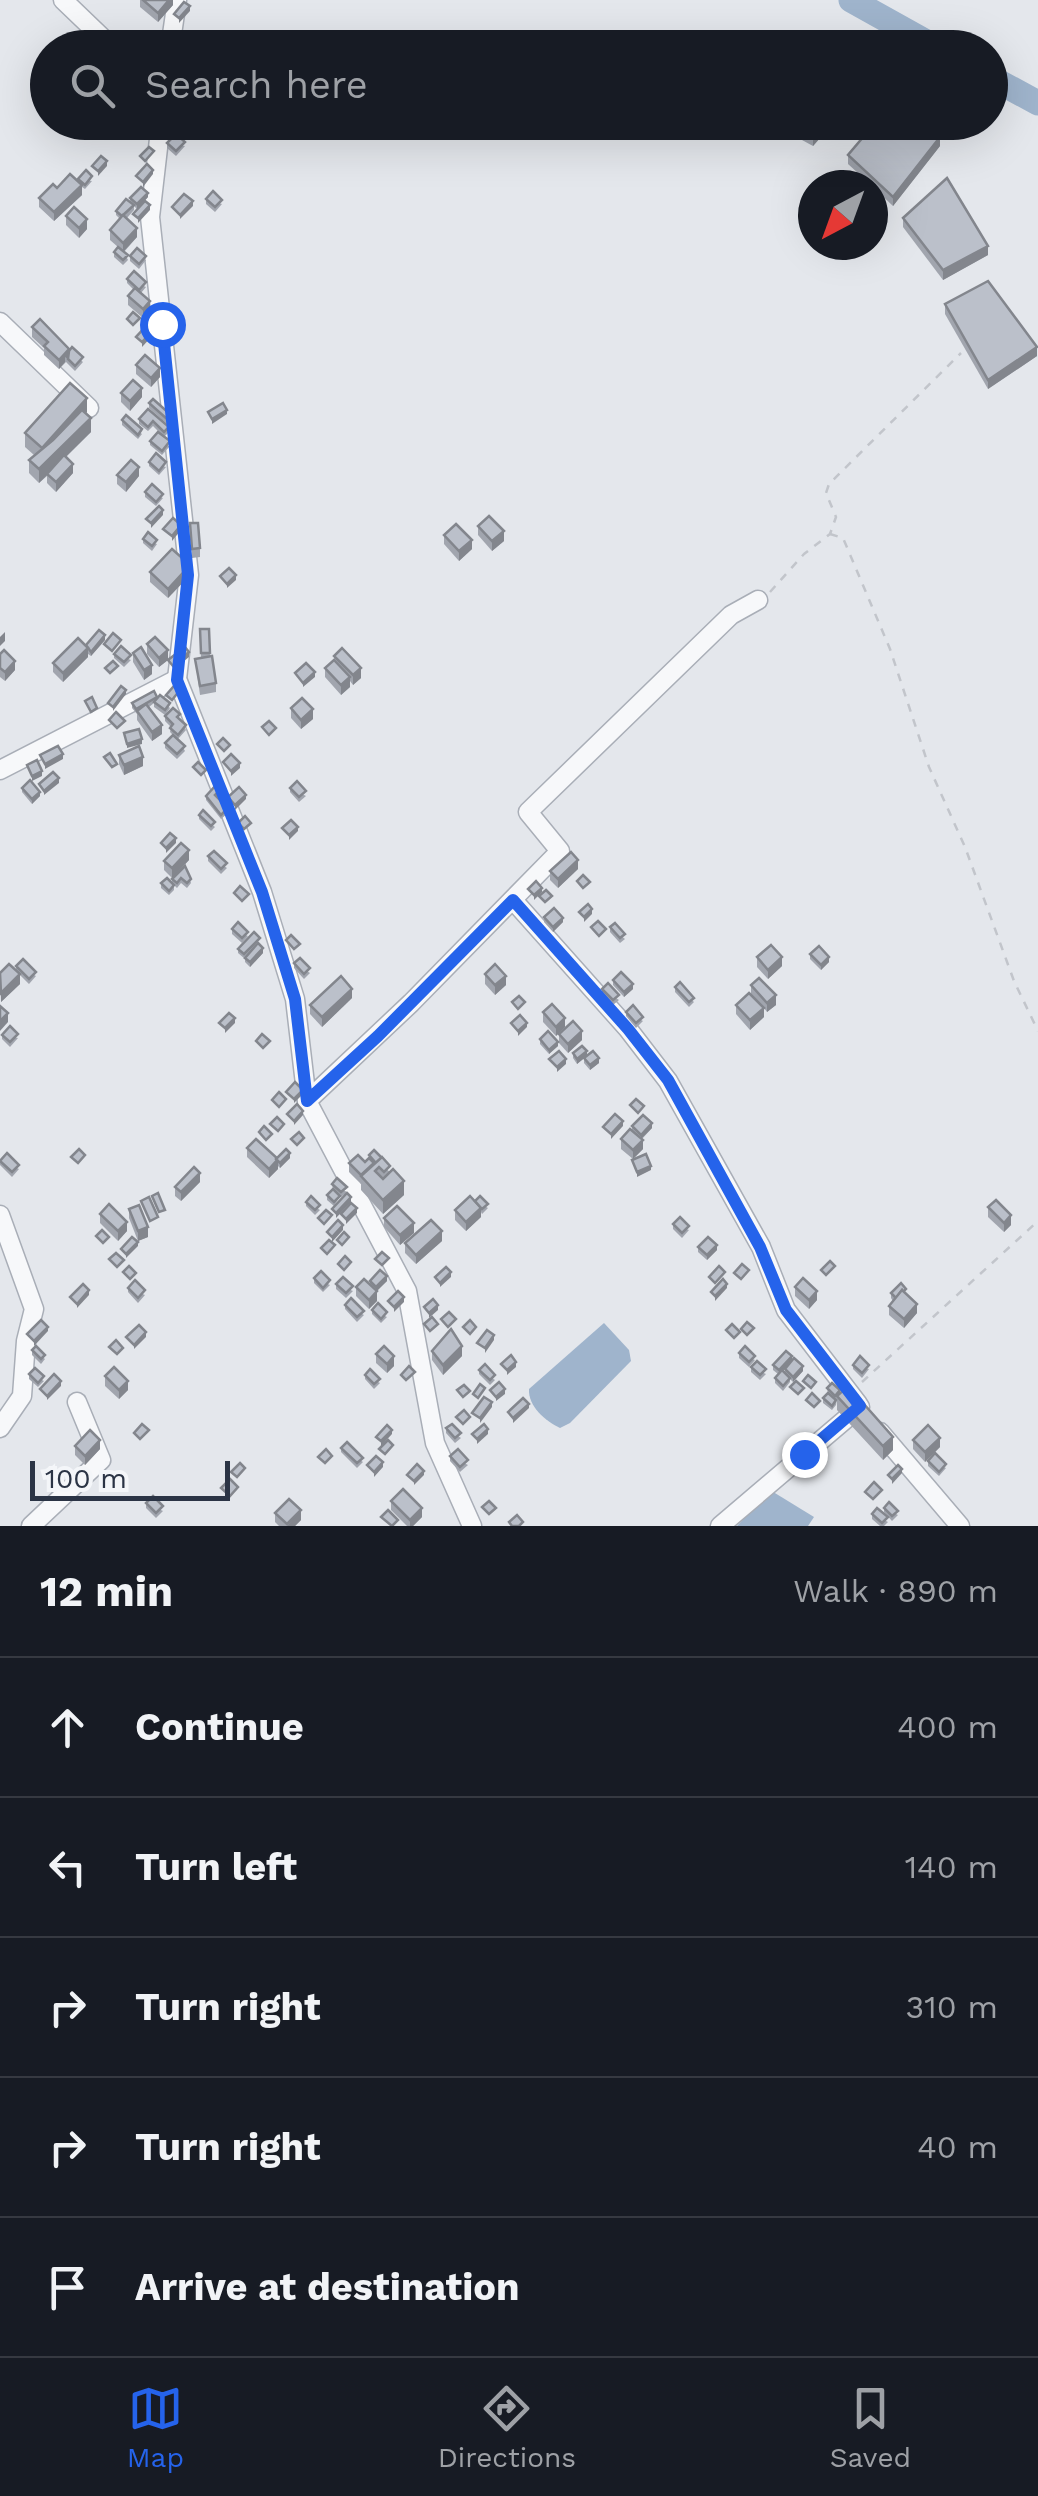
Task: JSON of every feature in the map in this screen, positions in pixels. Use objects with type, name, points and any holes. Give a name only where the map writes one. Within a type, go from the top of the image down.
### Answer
[{"type":"street","points":[[63,0],[94,30]]},
{"type":"street","points":[[173,30],[178,0]]},
{"type":"street","points":[[159,140],[150,216],[188,575],[177,680],[262,892],[295,999],[307,1101],[406,1291],[434,1443],[472,1526]]},
{"type":"street","points":[[4,336],[89,408]]},
{"type":"street","points":[[307,1101],[378,1036],[560,851],[528,812],[731,616],[758,600]]},
{"type":"street","points":[[0,770],[177,680]]},
{"type":"street","points":[[513,900],[668,1080],[760,1247],[786,1310],[960,1526]]},
{"type":"street","points":[[0,1215],[34,1309],[26,1341],[22,1396],[0,1428]]},
{"type":"street","points":[[720,1526],[855,1400]]},
{"type":"street","points":[[31,1526],[101,1460],[77,1402]]},
{"type":"path","points":[[758,600],[830,534],[836,517],[826,493],[828,484],[961,353]]},
{"type":"path","points":[[830,534],[843,538],[853,557],[890,649],[929,767],[965,848],[1014,982],[1038,1032]]},
{"type":"path","points":[[855,1400],[1038,1221]]},
{"type":"water","points":[[604,1323],[629,1350],[631,1361],[570,1423],[560,1428],[538,1412],[529,1389]]},
{"type":"water","points":[[770,1490],[814,1517],[808,1526],[737,1526]]},
{"type":"building","points":[[143,0],[169,0],[158,13]]},
{"type":"building","points":[[184,2],[190,6],[179,18],[174,14]]},
{"type":"building","points":[[170,140],[185,142],[176,151],[167,143]]},
{"type":"building","points":[[861,140],[938,140],[893,197],[888,192],[888,170],[864,170],[848,155]]},
{"type":"building","points":[[149,147],[154,151],[145,161],[140,156]]},
{"type":"building","points":[[101,156],[107,161],[98,171],[92,166]]},
{"type":"building","points":[[147,164],[153,170],[143,182],[136,176]]},
{"type":"building","points":[[86,170],[92,176],[85,185],[78,179]]},
{"type":"building","points":[[70,174],[82,185],[54,212],[39,198],[53,184],[57,188]]},
{"type":"building","points":[[947,178],[988,246],[943,270],[903,218]]},
{"type":"building","points":[[141,187],[148,193],[137,204],[130,198]]},
{"type":"building","points":[[213,191],[222,200],[215,207],[206,199]]},
{"type":"building","points":[[184,194],[193,201],[180,215],[172,207]]},
{"type":"building","points":[[126,199],[134,205],[122,216],[116,211]]},
{"type":"building","points":[[145,201],[150,205],[138,218],[133,214]]},
{"type":"building","points":[[74,207],[87,219],[79,228],[66,216]]},
{"type":"building","points":[[123,215],[137,228],[123,243],[110,230]]},
{"type":"building","points":[[118,247],[128,255],[123,260],[114,252]]},
{"type":"building","points":[[137,248],[146,256],[139,264],[130,256]]},
{"type":"building","points":[[134,271],[146,282],[139,290],[127,279]]},
{"type":"building","points":[[988,281],[1037,347],[988,380],[945,304]]},
{"type":"building","points":[[135,288],[150,301],[143,309],[128,296]]},
{"type":"building","points":[[133,312],[140,318],[133,325],[127,319]]},
{"type":"building","points":[[40,319],[69,349],[59,360],[32,327]]},
{"type":"building","points":[[149,323],[155,328],[142,342],[136,337]]},
{"type":"building","points":[[72,347],[83,357],[75,366],[68,359]]},
{"type":"building","points":[[145,355],[160,368],[151,378],[136,365]]},
{"type":"building","points":[[133,380],[142,388],[130,401],[121,393]]},
{"type":"building","points":[[70,383],[87,398],[42,448],[25,433]]},
{"type":"building","points":[[153,399],[171,415],[167,419],[149,403]]},
{"type":"building","points":[[223,403],[227,410],[212,419],[208,412]]},
{"type":"building","points":[[148,409],[169,427],[164,432],[153,421],[148,427],[139,419]]},
{"type":"building","points":[[82,410],[91,418],[39,469],[29,460]]},
{"type":"building","points":[[126,415],[142,429],[138,435],[122,420]]},
{"type":"building","points":[[158,432],[170,441],[162,451],[150,441]]},
{"type":"building","points":[[156,453],[166,462],[159,471],[149,462]]},
{"type":"building","points":[[64,455],[73,464],[56,482],[47,474]]},
{"type":"building","points":[[131,460],[139,467],[126,482],[117,475]]},
{"type":"building","points":[[152,484],[163,494],[156,502],[145,492]]},
{"type":"building","points":[[159,506],[163,510],[151,523],[146,519]]},
{"type":"building","points":[[489,516],[504,531],[492,541],[478,526]]},
{"type":"building","points":[[173,518],[181,525],[172,536],[163,529]]},
{"type":"building","points":[[190,523],[198,523],[200,548],[192,549]]},
{"type":"building","points":[[456,524],[472,540],[459,551],[444,535]]},
{"type":"building","points":[[148,532],[157,540],[152,546],[143,539]]},
{"type":"building","points":[[172,549],[190,565],[168,589],[150,572]]},
{"type":"building","points":[[229,568],[236,575],[227,584],[220,576]]},
{"type":"building","points":[[200,629],[209,629],[210,653],[201,653]]},
{"type":"building","points":[[99,630],[105,635],[91,652],[86,645]]},
{"type":"building","points":[[113,633],[121,640],[112,651],[104,644]]},
{"type":"building","points":[[155,637],[168,650],[159,658],[147,644]]},
{"type":"building","points":[[78,638],[88,648],[63,673],[53,663]]},
{"type":"building","points":[[121,646],[131,655],[124,662],[114,654]]},
{"type":"building","points":[[141,647],[152,665],[144,670],[133,653]]},
{"type":"building","points":[[185,647],[189,652],[173,666],[168,660]]},
{"type":"building","points":[[342,648],[361,668],[353,675],[334,656]]},
{"type":"building","points":[[4,650],[15,661],[5,672],[0,668],[0,654]]},
{"type":"building","points":[[212,656],[216,683],[200,686],[195,659]]},
{"type":"building","points":[[334,660],[350,677],[341,685],[325,668]]},
{"type":"building","points":[[113,661],[118,666],[110,673],[105,668]]},
{"type":"building","points":[[306,663],[315,672],[303,683],[295,673]]},
{"type":"building","points":[[121,686],[126,690],[113,707],[108,703]]},
{"type":"building","points":[[174,686],[180,690],[172,700],[166,695]]},
{"type":"building","points":[[154,691],[157,697],[136,709],[132,703]]},
{"type":"building","points":[[160,695],[170,703],[165,710],[154,702]]},
{"type":"building","points":[[92,697],[97,708],[91,712],[85,701]]},
{"type":"building","points":[[302,698],[313,709],[301,720],[291,708]]},
{"type":"building","points":[[146,704],[162,725],[152,732],[137,711]]},
{"type":"building","points":[[173,708],[186,725],[178,735],[165,716]]},
{"type":"building","points":[[116,712],[125,721],[117,728],[109,720]]},
{"type":"building","points":[[269,721],[276,728],[269,735],[262,727]]},
{"type":"building","points":[[139,729],[142,739],[127,744],[124,733]]},
{"type":"building","points":[[173,735],[185,746],[177,754],[165,743]]},
{"type":"building","points":[[223,738],[230,745],[224,751],[217,744]]},
{"type":"building","points":[[58,746],[63,754],[45,764],[40,755]]},
{"type":"building","points":[[139,746],[143,757],[124,765],[119,755]]},
{"type":"building","points":[[110,753],[117,764],[112,767],[104,757]]},
{"type":"building","points":[[231,754],[240,763],[231,771],[223,762]]},
{"type":"building","points":[[37,760],[42,771],[32,776],[27,765]]},
{"type":"building","points":[[198,762],[206,770],[201,775],[193,767]]},
{"type":"building","points":[[53,772],[59,778],[44,791],[39,784]]},
{"type":"building","points":[[30,780],[40,792],[32,799],[22,788]]},
{"type":"building","points":[[297,781],[306,791],[299,797],[290,788]]},
{"type":"building","points":[[217,784],[221,789],[215,795],[228,808],[221,815],[206,796]]},
{"type":"building","points":[[239,787],[246,795],[235,805],[228,797]]},
{"type":"building","points":[[203,810],[215,822],[211,826],[199,815]]},
{"type":"building","points":[[245,816],[251,823],[244,829],[238,823]]},
{"type":"building","points":[[291,820],[298,827],[289,835],[282,828]]},
{"type":"building","points":[[170,833],[176,838],[166,848],[161,843]]},
{"type":"building","points":[[181,843],[189,850],[172,868],[164,861]]},
{"type":"building","points":[[214,851],[227,863],[221,869],[208,856]]},
{"type":"building","points":[[571,852],[578,860],[558,879],[550,871]]},
{"type":"building","points":[[185,866],[191,879],[187,883],[181,878],[177,883],[172,879]]},
{"type":"building","points":[[583,875],[590,882],[583,888],[577,881]]},
{"type":"building","points":[[167,878],[174,885],[169,891],[161,883]]},
{"type":"building","points":[[536,881],[542,888],[534,895],[528,889]]},
{"type":"building","points":[[240,886],[249,894],[242,901],[234,893]]},
{"type":"building","points":[[546,890],[552,896],[545,902],[539,896]]},
{"type":"building","points":[[588,904],[592,909],[584,917],[579,912]]},
{"type":"building","points":[[554,908],[563,918],[553,927],[544,917]]},
{"type":"building","points":[[598,921],[606,929],[599,936],[591,927]]},
{"type":"building","points":[[238,922],[248,932],[242,938],[232,929]]},
{"type":"building","points":[[615,923],[625,934],[620,938],[610,927]]},
{"type":"building","points":[[254,932],[260,938],[244,954],[238,949]]},
{"type":"building","points":[[291,935],[300,944],[294,949],[286,940]]},
{"type":"building","points":[[258,943],[263,948],[250,962],[245,958]]},
{"type":"building","points":[[771,945],[782,957],[768,970],[757,957]]},
{"type":"building","points":[[819,946],[829,957],[821,965],[810,954]]},
{"type":"building","points":[[300,958],[310,968],[304,974],[294,963]]},
{"type":"building","points":[[23,959],[36,972],[29,979],[16,966]]},
{"type":"building","points":[[9,964],[20,974],[1,993],[0,973]]},
{"type":"building","points":[[495,964],[506,976],[495,985],[485,974]]},
{"type":"building","points":[[621,972],[633,984],[624,992],[613,980]]},
{"type":"building","points":[[341,976],[352,989],[322,1017],[310,1005]]},
{"type":"building","points":[[759,978],[776,995],[767,1003],[751,985]]},
{"type":"building","points":[[680,982],[694,998],[689,1002],[675,987]]},
{"type":"building","points":[[608,983],[619,995],[613,1000],[602,989]]},
{"type":"building","points":[[749,993],[764,1008],[750,1020],[736,1005]]},
{"type":"building","points":[[519,996],[525,1002],[518,1009],[512,1002]]},
{"type":"building","points":[[552,1004],[565,1018],[556,1027],[543,1012]]},
{"type":"building","points":[[633,1005],[643,1017],[636,1023],[626,1012]]},
{"type":"building","points":[[229,1013],[235,1018],[225,1028],[219,1023]]},
{"type":"building","points":[[520,1015],[527,1023],[518,1031],[511,1023]]},
{"type":"building","points":[[573,1021],[582,1031],[568,1044],[559,1034]]},
{"type":"building","points":[[10,1026],[18,1034],[10,1042],[2,1035]]},
{"type":"building","points":[[548,1031],[558,1042],[549,1050],[540,1039]]},
{"type":"building","points":[[262,1034],[270,1041],[263,1048],[256,1041]]},
{"type":"building","points":[[582,1046],[587,1051],[577,1059],[573,1053]]},
{"type":"building","points":[[559,1051],[566,1059],[557,1067],[549,1059]]},
{"type":"building","points":[[593,1051],[599,1058],[590,1065],[584,1058]]},
{"type":"building","points":[[295,1082],[303,1090],[294,1099],[286,1092]]},
{"type":"building","points":[[279,1092],[286,1099],[279,1107],[272,1100]]},
{"type":"building","points":[[636,1099],[644,1106],[638,1113],[630,1105]]},
{"type":"building","points":[[297,1104],[303,1111],[294,1121],[287,1114]]},
{"type":"building","points":[[615,1114],[623,1121],[611,1134],[603,1127]]},
{"type":"building","points":[[643,1115],[652,1123],[641,1135],[632,1126]]},
{"type":"building","points":[[277,1117],[284,1124],[278,1131],[270,1124]]},
{"type":"building","points":[[264,1126],[272,1134],[266,1140],[259,1132]]},
{"type":"building","points":[[630,1129],[643,1140],[633,1150],[621,1139]]},
{"type":"building","points":[[299,1132],[304,1138],[297,1145],[291,1139]]},
{"type":"building","points":[[256,1139],[278,1159],[269,1169],[247,1148]]},
{"type":"building","points":[[79,1149],[85,1155],[78,1163],[71,1157]]},
{"type":"building","points":[[286,1149],[290,1153],[280,1163],[276,1159]]},
{"type":"building","points":[[374,1150],[382,1158],[376,1163],[369,1155]]},
{"type":"building","points":[[7,1153],[19,1165],[12,1172],[0,1161]]},
{"type":"building","points":[[646,1154],[651,1166],[637,1172],[632,1160]]},
{"type":"building","points":[[358,1155],[365,1162],[369,1158],[374,1163],[361,1175],[349,1163]]},
{"type":"building","points":[[382,1157],[390,1166],[384,1172],[379,1167],[375,1171],[383,1179],[393,1169],[404,1181],[383,1200],[361,1176]]},
{"type":"building","points":[[194,1167],[200,1173],[181,1192],[175,1187]]},
{"type":"building","points":[[337,1178],[347,1187],[341,1192],[332,1184]]},
{"type":"building","points":[[333,1189],[340,1196],[334,1202],[327,1195]]},
{"type":"building","points":[[158,1193],[165,1210],[159,1212],[152,1196]]},
{"type":"building","points":[[347,1193],[351,1197],[336,1213],[332,1209]]},
{"type":"building","points":[[311,1196],[320,1205],[315,1210],[306,1202]]},
{"type":"building","points":[[470,1196],[481,1208],[466,1222],[455,1210]]},
{"type":"building","points":[[480,1196],[488,1204],[482,1209],[475,1201]]},
{"type":"building","points":[[149,1197],[158,1217],[150,1221],[141,1201]]},
{"type":"building","points":[[996,1200],[1011,1215],[1004,1223],[988,1207]]},
{"type":"building","points":[[351,1203],[357,1208],[346,1219],[341,1214]]},
{"type":"building","points":[[109,1204],[127,1222],[118,1231],[100,1214]]},
{"type":"building","points":[[139,1205],[148,1227],[138,1231],[129,1209]]},
{"type":"building","points":[[397,1206],[414,1223],[400,1235],[384,1218]]},
{"type":"building","points":[[326,1210],[332,1215],[324,1224],[318,1218]]},
{"type":"building","points":[[680,1217],[689,1226],[682,1233],[673,1224]]},
{"type":"building","points":[[338,1220],[343,1225],[332,1237],[327,1232]]},
{"type":"building","points":[[431,1220],[442,1231],[416,1255],[405,1243]]},
{"type":"building","points":[[102,1230],[109,1237],[103,1243],[96,1236]]},
{"type":"building","points":[[344,1232],[349,1237],[342,1245],[337,1240]]},
{"type":"building","points":[[132,1237],[138,1242],[126,1254],[121,1249]]},
{"type":"building","points":[[708,1237],[717,1245],[707,1255],[698,1247]]},
{"type":"building","points":[[329,1240],[335,1245],[327,1254],[321,1248]]},
{"type":"building","points":[[382,1252],[389,1258],[382,1265],[375,1259]]},
{"type":"building","points":[[116,1253],[124,1260],[117,1267],[109,1259]]},
{"type":"building","points":[[345,1256],[351,1262],[344,1270],[338,1264]]},
{"type":"building","points":[[830,1261],[835,1266],[826,1275],[821,1270]]},
{"type":"building","points":[[742,1264],[749,1270],[741,1279],[734,1273]]},
{"type":"building","points":[[129,1266],[136,1273],[130,1279],[123,1272]]},
{"type":"building","points":[[719,1266],[725,1272],[715,1283],[709,1277]]},
{"type":"building","points":[[446,1267],[451,1272],[440,1283],[435,1277]]},
{"type":"building","points":[[380,1270],[387,1276],[376,1287],[370,1281]]},
{"type":"building","points":[[321,1271],[330,1280],[323,1288],[314,1278]]},
{"type":"building","points":[[343,1277],[353,1286],[346,1293],[336,1284]]},
{"type":"building","points":[[803,1278],[817,1291],[809,1300],[795,1287]]},
{"type":"building","points":[[364,1279],[377,1291],[369,1300],[356,1287]]},
{"type":"building","points":[[723,1279],[727,1284],[715,1296],[711,1292]]},
{"type":"building","points":[[135,1280],[145,1290],[138,1298],[128,1288]]},
{"type":"building","points":[[901,1283],[906,1289],[896,1298],[891,1293]]},
{"type":"building","points":[[83,1284],[89,1290],[77,1304],[70,1297]]},
{"type":"building","points":[[902,1290],[917,1304],[904,1319],[889,1306]]},
{"type":"building","points":[[398,1291],[404,1297],[394,1307],[388,1301]]},
{"type":"building","points":[[351,1298],[364,1311],[357,1317],[345,1305]]},
{"type":"building","points":[[433,1299],[438,1305],[429,1313],[424,1307]]},
{"type":"building","points":[[378,1303],[387,1312],[381,1319],[372,1310]]},
{"type":"building","points":[[449,1312],[456,1319],[448,1327],[441,1319]]},
{"type":"building","points":[[432,1317],[438,1324],[430,1331],[424,1324]]},
{"type":"building","points":[[41,1320],[48,1327],[34,1341],[27,1334]]},
{"type":"building","points":[[470,1320],[476,1327],[470,1334],[463,1327]]},
{"type":"building","points":[[747,1322],[754,1328],[747,1335],[741,1329]]},
{"type":"building","points":[[732,1324],[740,1332],[734,1338],[726,1330]]},
{"type":"building","points":[[139,1325],[146,1332],[134,1345],[126,1337]]},
{"type":"building","points":[[451,1329],[462,1346],[443,1365],[432,1351]]},
{"type":"building","points":[[487,1330],[494,1335],[485,1348],[477,1343]]},
{"type":"building","points":[[116,1340],[123,1348],[117,1354],[109,1347]]},
{"type":"building","points":[[36,1346],[45,1355],[41,1359],[32,1350]]},
{"type":"building","points":[[384,1346],[394,1356],[387,1364],[376,1354]]},
{"type":"building","points":[[745,1346],[755,1356],[749,1362],[739,1353]]},
{"type":"building","points":[[786,1351],[792,1356],[779,1370],[773,1365]]},
{"type":"building","points":[[511,1355],[516,1362],[507,1370],[501,1364]]},
{"type":"building","points":[[860,1356],[869,1365],[862,1373],[853,1365]]},
{"type":"building","points":[[794,1358],[803,1366],[793,1377],[785,1369]]},
{"type":"building","points":[[757,1361],[766,1369],[760,1375],[751,1367]]},
{"type":"building","points":[[485,1364],[495,1375],[490,1380],[479,1370]]},
{"type":"building","points":[[409,1366],[415,1372],[406,1380],[401,1375]]},
{"type":"building","points":[[114,1367],[128,1381],[119,1390],[105,1376]]},
{"type":"building","points":[[35,1368],[44,1376],[38,1383],[29,1374]]},
{"type":"building","points":[[370,1369],[380,1379],[374,1384],[365,1375]]},
{"type":"building","points":[[782,1370],[790,1378],[783,1386],[775,1378]]},
{"type":"building","points":[[54,1374],[61,1381],[47,1396],[40,1389]]},
{"type":"building","points":[[808,1375],[816,1382],[811,1388],[803,1381]]},
{"type":"building","points":[[796,1381],[804,1388],[798,1394],[790,1387]]},
{"type":"building","points":[[499,1382],[505,1389],[496,1397],[490,1390]]},
{"type":"building","points":[[832,1383],[840,1390],[835,1396],[827,1388]]},
{"type":"building","points":[[480,1384],[485,1388],[478,1398],[473,1394]]},
{"type":"building","points":[[464,1385],[470,1391],[463,1397],[457,1390]]},
{"type":"building","points":[[848,1386],[893,1437],[883,1446],[837,1396]]},
{"type":"building","points":[[812,1393],[820,1401],[814,1407],[806,1400]]},
{"type":"building","points":[[828,1393],[836,1400],[832,1406],[823,1398]]},
{"type":"building","points":[[484,1397],[492,1402],[480,1418],[472,1413]]},
{"type":"building","points":[[523,1398],[529,1404],[513,1418],[508,1412]]},
{"type":"building","points":[[464,1410],[470,1417],[463,1424],[456,1417]]},
{"type":"building","points":[[142,1424],[149,1430],[140,1439],[134,1433]]},
{"type":"building","points":[[452,1424],[461,1433],[455,1438],[446,1428]]},
{"type":"building","points":[[484,1424],[488,1429],[477,1439],[472,1434]]},
{"type":"building","points":[[387,1425],[392,1430],[381,1441],[376,1437]]},
{"type":"building","points":[[928,1425],[940,1438],[925,1452],[913,1440]]},
{"type":"building","points":[[90,1430],[100,1440],[85,1456],[75,1446]]},
{"type":"building","points":[[388,1440],[393,1445],[385,1454],[379,1449]]},
{"type":"building","points":[[347,1442],[363,1458],[357,1463],[341,1448]]},
{"type":"building","points":[[326,1449],[332,1456],[325,1463],[318,1457]]},
{"type":"building","points":[[458,1449],[468,1460],[460,1467],[450,1456]]},
{"type":"building","points":[[935,1453],[946,1464],[939,1472],[928,1461]]},
{"type":"building","points":[[376,1456],[383,1462],[374,1472],[367,1465]]},
{"type":"building","points":[[240,1463],[245,1468],[237,1477],[231,1472]]},
{"type":"building","points":[[417,1464],[424,1471],[414,1481],[407,1475]]},
{"type":"building","points":[[898,1465],[902,1469],[892,1479],[888,1475]]},
{"type":"building","points":[[230,1479],[238,1487],[230,1496],[221,1488]]},
{"type":"building","points":[[874,1482],[882,1490],[873,1499],[865,1492]]},
{"type":"building","points":[[403,1489],[422,1508],[410,1520],[391,1501]]},
{"type":"building","points":[[153,1496],[163,1506],[156,1513],[146,1503]]},
{"type":"building","points":[[289,1499],[301,1510],[287,1524],[275,1513]]},
{"type":"building","points":[[489,1501],[496,1508],[489,1514],[482,1507]]},
{"type":"building","points":[[889,1502],[898,1511],[892,1516],[884,1508]]},
{"type":"building","points":[[877,1508],[888,1517],[882,1523],[872,1514]]},
{"type":"building","points":[[388,1510],[398,1520],[392,1526],[381,1517]]},
{"type":"building","points":[[517,1515],[523,1522],[512,1526],[509,1522]]},
{"type":"waterway","points":[[851,0],[905,30]]},
{"type":"waterway","points":[[1008,87],[1038,103]]},
{"type":"route","points":[[162,324],[188,575],[177,680],[262,892],[295,999],[307,1101],[378,1036],[513,900],[668,1080],[760,1247],[786,1310],[860,1406],[804,1454]]}]
